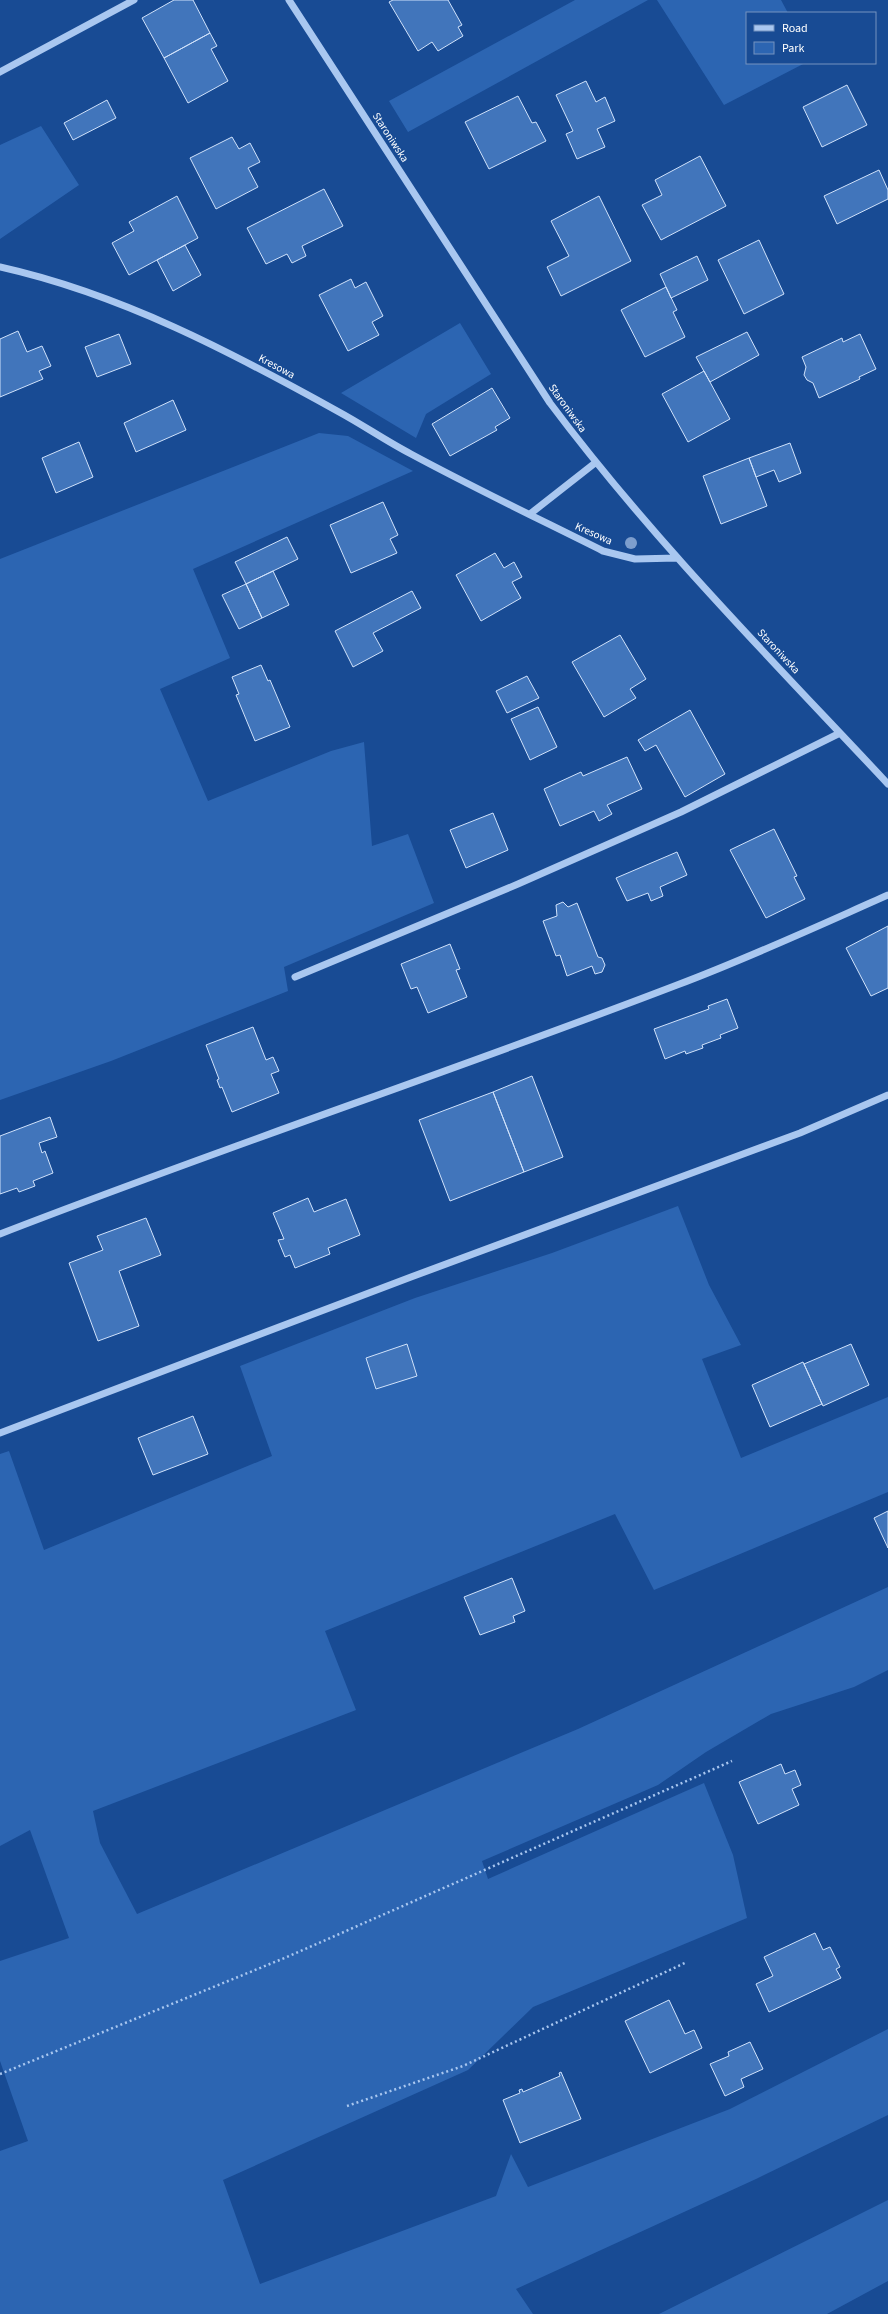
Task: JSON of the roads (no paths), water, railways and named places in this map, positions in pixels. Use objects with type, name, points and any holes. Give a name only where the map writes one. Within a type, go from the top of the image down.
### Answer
[{"type":"street","points":[[0,72],[134,0]]},
{"type":"street","name":"Staroniwska","points":[[289,0],[550,403],[595,463],[677,558],[888,784]]},
{"type":"street","name":"Kresowa","points":[[0,267],[32,274],[104,297],[205,340],[354,420],[410,454],[604,551],[635,559],[677,558]]},
{"type":"street","points":[[530,514],[595,463]]},
{"type":"street","points":[[295,977],[518,884],[681,812],[840,733]]},
{"type":"street","points":[[0,1234],[152,1175],[678,985],[775,945],[888,895]]},
{"type":"street","points":[[0,1433],[411,1277],[800,1133],[888,1095]]}]
